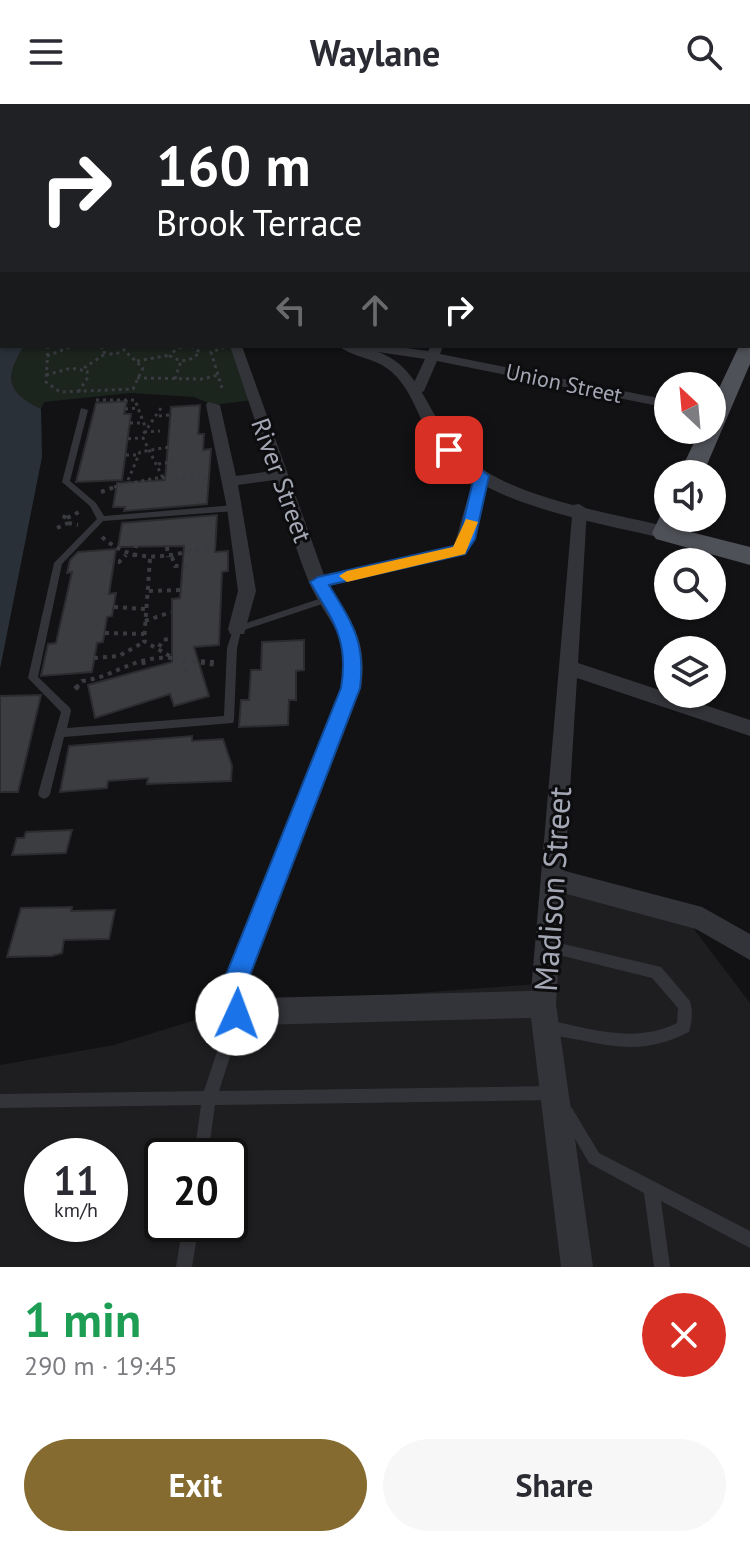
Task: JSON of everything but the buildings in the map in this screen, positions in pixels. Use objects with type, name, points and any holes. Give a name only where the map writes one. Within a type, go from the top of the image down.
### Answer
[{"type":"main road","points":[[726,392],[746,348]]},
{"type":"main road","points":[[687,532],[750,556]]},
{"type":"street","name":"River Street","points":[[237,348],[323,591],[349,632],[355,662],[351,688],[238,975],[248,1005]]},
{"type":"street","points":[[353,348],[390,361],[410,378],[449,450],[482,476],[518,492],[579,509],[654,522]]},
{"type":"street","name":"Union Street","points":[[393,348],[435,351],[654,401]]},
{"type":"street","points":[[417,391],[435,351]]},
{"type":"street","points":[[213,405],[235,508],[247,591],[237,629]]},
{"type":"street","points":[[229,482],[280,475]]},
{"type":"street","points":[[323,591],[460,550],[467,539],[482,476]]},
{"type":"street","name":"Madison Street","points":[[577,1267],[544,1015],[579,509]]},
{"type":"street","points":[[568,667],[750,728]]},
{"type":"street","points":[[552,879],[702,919],[750,948]]},
{"type":"street","points":[[248,1005],[544,1015]]},
{"type":"lane","points":[[84,410],[66,482],[93,505],[101,519]]},
{"type":"lane","points":[[44,794],[66,711],[33,678],[58,563],[101,519],[235,508]]},
{"type":"lane","points":[[59,733],[229,720],[232,648],[237,629],[323,591]]},
{"type":"lane","points":[[544,1015],[636,1043],[668,1038],[684,1027],[685,1006],[656,972],[547,946]]},
{"type":"lane","points":[[203,1138],[209,1098],[248,1005]]},
{"type":"lane","points":[[0,1101],[554,1093],[594,1158],[750,1240]]},
{"type":"lane","points":[[651,1188],[662,1267]]},
{"type":"lane","points":[[184,1267],[188,1242]]},
{"type":"path","points":[[46,375],[83,369],[105,354],[125,351],[143,368],[129,391],[54,391],[48,387],[46,375],[48,348]]},
{"type":"path","points":[[47,356],[68,348]]},
{"type":"path","points":[[101,348],[105,354]]},
{"type":"path","points":[[137,361],[170,355],[177,348]]},
{"type":"path","points":[[185,353],[189,348]]},
{"type":"path","points":[[170,355],[181,361],[199,354],[196,348]]},
{"type":"path","points":[[219,348],[211,352],[222,388]]},
{"type":"path","points":[[175,379],[181,361]]},
{"type":"path","points":[[79,392],[88,373],[83,369]]},
{"type":"path","points":[[137,378],[203,379],[218,375]]},
{"type":"path","points":[[77,382],[85,380]]},
{"type":"path","points":[[96,400],[135,400],[145,431]]},
{"type":"path","points":[[125,409],[140,408]]},
{"type":"path","points":[[142,438],[159,416],[161,408]]},
{"type":"path","points":[[159,416],[170,415]]},
{"type":"path","points":[[130,423],[143,423]]},
{"type":"path","points":[[145,431],[160,431]]},
{"type":"path","points":[[121,439],[142,438]]},
{"type":"path","points":[[142,438],[164,478]]},
{"type":"path","points":[[126,455],[137,455],[149,448],[169,447]]},
{"type":"path","points":[[128,480],[137,455]]},
{"type":"path","points":[[158,464],[173,462]]},
{"type":"path","points":[[122,482],[211,477]]},
{"type":"path","points":[[57,528],[68,523],[67,518],[60,515]]},
{"type":"path","points":[[101,535],[126,555],[150,559],[215,545]]},
{"type":"path","points":[[134,557],[136,546]]},
{"type":"path","points":[[167,547],[175,566],[192,565]]},
{"type":"path","points":[[109,561],[119,562],[126,555]]},
{"type":"path","points":[[144,641],[150,559]]},
{"type":"path","points":[[149,591],[181,590]]},
{"type":"path","points":[[114,607],[145,609]]},
{"type":"path","points":[[145,621],[171,612]]},
{"type":"path","points":[[105,633],[144,634]]},
{"type":"path","points":[[159,647],[163,640],[174,638]]},
{"type":"path","points":[[144,641],[159,647],[173,658]]},
{"type":"path","points":[[94,658],[115,657],[144,641]]},
{"type":"path","points":[[114,669],[115,657]]},
{"type":"path","points":[[75,689],[82,681],[99,679],[114,669],[143,661],[173,658],[217,660],[217,665]]},
{"type":"path","points":[[183,660],[187,673]]},
{"type":"path","points":[[143,661],[145,669]]},
{"type":"shaded area","points":[[0,348],[23,348],[13,367],[12,383],[21,396],[41,409],[42,457],[0,669]]},
{"type":"shaded area","points":[[23,348],[237,348],[253,400],[213,405],[194,397],[131,393],[44,402],[41,409],[15,390],[11,376]]},
{"type":"shaded area","points":[[557,871],[675,904],[750,1003],[750,1267],[0,1267],[0,1065],[114,1045],[241,1006],[552,983]]},
{"type":"slow traffic","points":[[347,576],[460,550],[467,539],[471,522]]},
{"type":"route","points":[[237,1014],[242,998],[238,975],[351,688],[355,662],[349,632],[318,582],[460,550],[467,539],[482,476],[449,450]]}]
